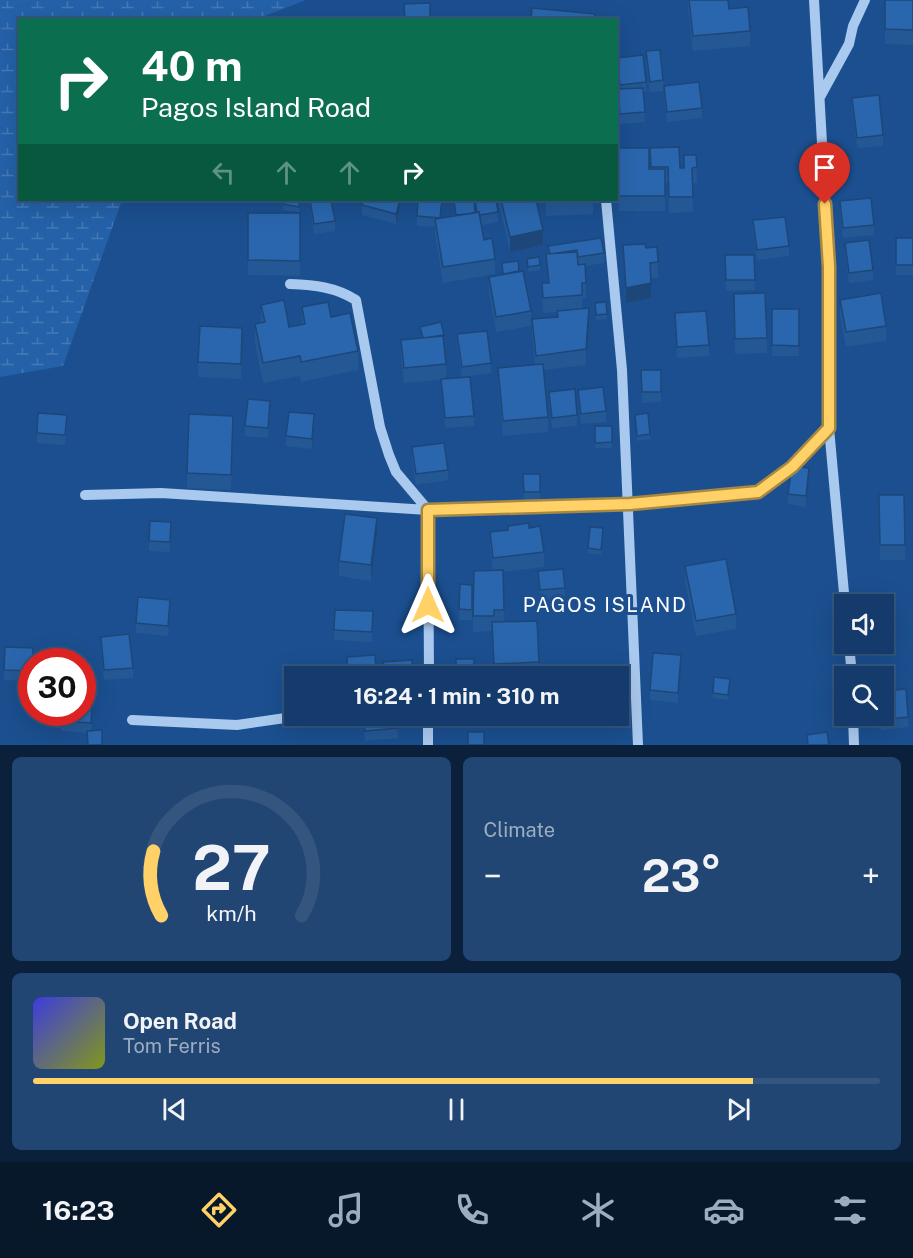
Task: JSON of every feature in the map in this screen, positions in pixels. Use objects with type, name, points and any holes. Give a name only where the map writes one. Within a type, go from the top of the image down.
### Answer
[{"type":"street","points":[[814,0],[829,267],[829,428],[844,594]]},
{"type":"street","points":[[819,99],[849,44],[853,26],[865,0]]},
{"type":"street","points":[[606,201],[622,370],[630,504],[638,745]]},
{"type":"street","points":[[291,284],[320,285],[343,292],[356,300],[362,316],[371,387],[388,454],[396,472],[428,510],[429,666]]},
{"type":"street","points":[[85,495],[161,493],[428,510],[630,504],[758,492],[792,467],[829,428]]},
{"type":"street","points":[[132,720],[237,725],[284,718]]},
{"type":"street","points":[[428,726],[428,745]]},
{"type":"street","points":[[853,726],[854,745]]},
{"type":"green space","points":[[0,0],[306,0],[260,18],[18,18],[18,201],[122,201],[63,366],[0,377]]},
{"type":"building","points":[[689,0],[728,0],[729,9],[748,7],[750,31],[693,36]]},
{"type":"building","points":[[885,0],[913,0],[913,30],[885,29]]},
{"type":"building","points":[[430,3],[430,18],[405,18],[404,4]]},
{"type":"building","points":[[532,8],[595,14],[594,18],[531,18]]},
{"type":"building","points":[[660,50],[663,80],[650,82],[646,51]]},
{"type":"building","points":[[643,55],[646,82],[620,85],[618,58]]},
{"type":"building","points":[[699,82],[702,108],[667,112],[664,86]]},
{"type":"building","points":[[643,88],[645,112],[620,114],[618,89]]},
{"type":"building","points":[[879,95],[883,135],[857,138],[852,98]]},
{"type":"building","points":[[679,147],[680,168],[684,168],[684,155],[696,155],[697,167],[692,168],[693,197],[669,197],[668,167],[651,167],[650,148]]},
{"type":"building","points":[[619,148],[649,148],[649,169],[665,169],[665,196],[619,196]]},
{"type":"building","points":[[871,198],[874,225],[843,228],[840,201]]},
{"type":"building","points":[[284,201],[300,201],[299,207],[283,204]]},
{"type":"building","points":[[310,201],[331,201],[335,221],[314,224]]},
{"type":"building","points":[[363,201],[400,201],[396,214],[362,205]]},
{"type":"building","points":[[418,201],[442,201],[440,218],[417,216]]},
{"type":"building","points":[[454,201],[474,201],[475,213],[456,215]]},
{"type":"building","points":[[475,201],[496,201],[498,212],[480,215],[477,212]]},
{"type":"building","points":[[501,201],[536,201],[543,230],[510,237]]},
{"type":"building","points":[[479,212],[484,240],[492,238],[495,259],[443,267],[435,219]]},
{"type":"building","points":[[248,213],[300,213],[300,261],[248,260]]},
{"type":"building","points":[[785,217],[789,246],[757,250],[753,220]]},
{"type":"building","points":[[601,238],[604,253],[578,257],[577,250],[550,254],[548,246]]},
{"type":"building","points":[[896,238],[913,238],[913,265],[896,265]]},
{"type":"building","points":[[869,240],[873,270],[849,273],[845,243]]},
{"type":"building","points":[[645,244],[646,248],[657,247],[658,262],[650,263],[651,283],[626,288],[623,245]]},
{"type":"building","points":[[577,252],[578,265],[585,264],[586,283],[582,283],[582,295],[543,298],[542,283],[549,283],[546,254]]},
{"type":"building","points":[[725,255],[754,255],[755,280],[726,280]]},
{"type":"building","points":[[539,257],[540,265],[528,267],[527,259]]},
{"type":"building","points":[[518,261],[519,271],[503,274],[502,263]]},
{"type":"building","points":[[523,271],[531,311],[496,317],[489,277]]},
{"type":"building","points":[[765,293],[767,338],[735,339],[734,294]]},
{"type":"building","points":[[881,293],[886,326],[846,332],[840,300]]},
{"type":"building","points":[[284,300],[289,327],[305,324],[302,307],[328,302],[331,317],[350,313],[358,351],[301,362],[300,356],[263,363],[255,324],[265,322],[261,305]]},
{"type":"building","points":[[606,302],[607,314],[596,315],[595,303]]},
{"type":"building","points":[[589,308],[586,349],[536,356],[532,319],[558,317],[557,311]]},
{"type":"building","points":[[772,309],[799,309],[799,346],[772,345]]},
{"type":"building","points":[[706,311],[709,345],[677,347],[675,313]]},
{"type":"building","points":[[441,322],[444,335],[423,338],[420,327]]},
{"type":"building","points":[[200,326],[242,328],[241,364],[198,362]]},
{"type":"building","points":[[487,331],[491,363],[462,367],[457,334]]},
{"type":"building","points":[[443,336],[446,364],[404,368],[401,340]]},
{"type":"building","points":[[543,364],[548,417],[503,421],[498,368]]},
{"type":"building","points":[[641,370],[661,370],[661,392],[642,392]]},
{"type":"building","points":[[470,377],[474,416],[445,418],[441,379]]},
{"type":"building","points":[[603,387],[606,411],[581,414],[578,390]]},
{"type":"building","points":[[575,389],[577,415],[552,418],[549,392]]},
{"type":"building","points":[[248,399],[270,401],[268,428],[245,426]]},
{"type":"building","points":[[289,412],[314,414],[312,439],[286,436]]},
{"type":"building","points":[[38,413],[67,415],[65,435],[37,433]]},
{"type":"building","points":[[648,413],[650,434],[637,436],[635,415]]},
{"type":"building","points":[[189,414],[233,416],[231,475],[187,473]]},
{"type":"building","points":[[595,426],[612,426],[612,442],[595,443]]},
{"type":"building","points":[[444,443],[448,470],[416,474],[412,447]]},
{"type":"building","points":[[792,466],[809,468],[806,496],[788,494]]},
{"type":"building","points":[[523,474],[540,474],[540,492],[524,492]]},
{"type":"building","points":[[879,495],[904,495],[905,545],[880,545]]},
{"type":"building","points":[[345,514],[377,518],[371,565],[339,561]]},
{"type":"building","points":[[150,521],[171,522],[170,542],[149,541]]},
{"type":"building","points":[[529,523],[529,528],[540,526],[544,552],[493,558],[490,532],[508,530],[508,526]]},
{"type":"building","points":[[590,527],[603,528],[601,550],[588,548]]},
{"type":"building","points":[[726,559],[736,614],[696,621],[685,566]]},
{"type":"building","points":[[563,569],[565,588],[540,590],[538,571]]},
{"type":"building","points":[[503,570],[504,610],[494,610],[494,616],[473,616],[474,571]]},
{"type":"building","points":[[460,584],[472,585],[472,610],[459,609]]},
{"type":"building","points":[[138,597],[170,600],[168,626],[136,623]]},
{"type":"building","points":[[335,610],[373,611],[372,632],[334,630]]},
{"type":"building","points":[[537,621],[539,662],[494,664],[492,622]]},
{"type":"building","points":[[129,634],[133,668],[104,670],[101,637]]},
{"type":"building","points":[[5,647],[33,648],[18,648],[18,670],[4,670]]},
{"type":"building","points":[[653,653],[681,655],[678,693],[650,690]]},
{"type":"building","points":[[375,655],[376,666],[347,666],[347,657]]},
{"type":"building","points":[[456,659],[474,659],[474,666],[456,666]]},
{"type":"building","points":[[412,660],[412,666],[383,666],[383,662]]},
{"type":"building","points":[[714,677],[730,679],[728,695],[713,693]]},
{"type":"building","points":[[906,689],[908,717],[894,719],[894,690]]},
{"type":"building","points":[[364,726],[398,726],[398,728],[365,731]]},
{"type":"building","points":[[102,730],[102,745],[88,745],[87,731]]},
{"type":"building","points":[[468,732],[484,732],[484,745],[468,745]]},
{"type":"building","points":[[827,732],[829,745],[808,745],[807,735]]},
{"type":"district","name":"PAGOS ISLAND","points":[[605,605]]},
{"type":"route","points":[[428,605],[428,510],[630,504],[758,492],[792,467],[829,428],[829,267],[825,204]]}]
